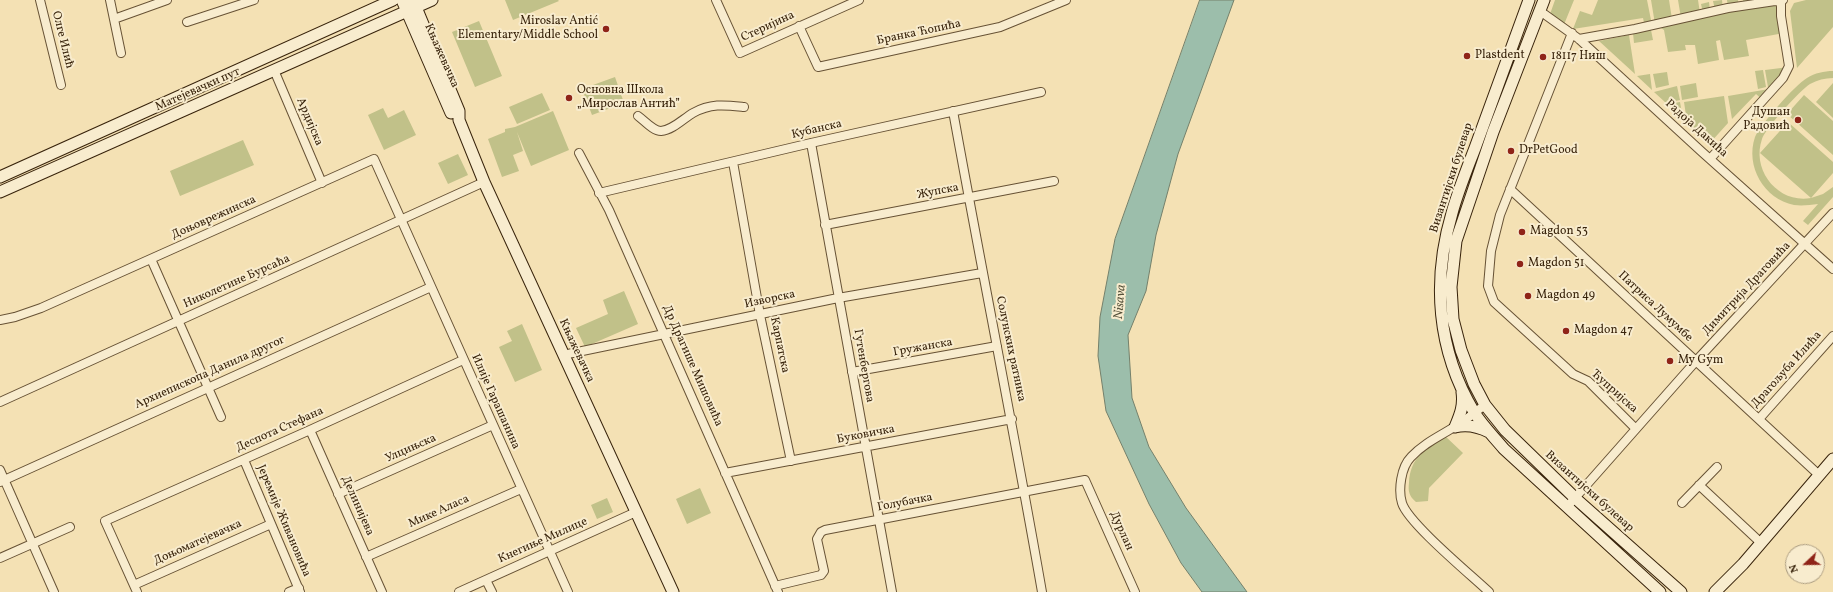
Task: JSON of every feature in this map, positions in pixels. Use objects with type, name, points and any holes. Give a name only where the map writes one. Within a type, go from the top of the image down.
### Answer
[{"type":"street","name":"Олге Илић","points":[[40,0],[61,85]]},
{"type":"street","points":[[110,0],[121,53]]},
{"type":"street","points":[[114,19],[167,0]]},
{"type":"street","points":[[187,22],[254,0]]},
{"type":"street","name":"Матејевачки пут","points":[[0,177],[393,0]]},
{"type":"street","name":"Књажевачка","points":[[402,0],[412,6],[452,114],[459,120],[484,182],[672,592]]},
{"type":"street","name":"Матејевачки пут","points":[[0,192],[274,70],[412,6],[432,0]]},
{"type":"street","name":"Стеријина","points":[[716,0],[740,53],[860,0]]},
{"type":"street","name":"Бранка Ћопића","points":[[799,26],[818,67],[1000,27],[1066,0]]},
{"type":"street","name":"Византијски булевар","points":[[1529,0],[1452,212],[1441,262],[1441,320],[1449,354],[1460,386],[1474,412],[1490,432],[1504,449],[1660,592]]},
{"type":"street","name":"Византијски булевар","points":[[1544,0],[1492,132],[1456,241],[1451,287],[1453,319],[1461,350],[1474,384],[1485,405],[1513,440],[1575,498],[1681,592]]},
{"type":"street","points":[[1579,39],[1635,29],[1739,6],[1782,1],[1781,16],[1789,68],[1784,78],[1710,159]]},
{"type":"street","name":"Радоја Дакића","points":[[1540,11],[1572,32],[1710,159],[1833,269]]},
{"type":"street","name":"Ћупријска","points":[[1572,32],[1500,214],[1491,251],[1488,286],[1494,302],[1574,374],[1588,382],[1636,429]]},
{"type":"street","name":"Ардијска","points":[[274,70],[322,183]]},
{"type":"street","name":"Кубанска","points":[[599,193],[811,143],[1041,92]]},
{"type":"street","points":[[638,116],[655,129],[662,131],[678,124],[694,112],[719,104],[744,107]]},
{"type":"street","name":"Солунских ратника","points":[[953,111],[982,273],[1012,419],[1042,592]]},
{"type":"street","name":"Гутенбергова","points":[[811,143],[892,592]]},
{"type":"street","name":"Др Драгише Мишовића","points":[[579,153],[609,210],[777,589]]},
{"type":"street","name":"Доњоврежинска","points":[[0,320],[15,317],[41,308],[374,159],[402,221]]},
{"type":"street","name":"Карпатска","points":[[733,162],[760,314],[791,461]]},
{"type":"street","name":"Жупска","points":[[825,225],[1054,181]]},
{"type":"street","name":"Николетине Бурсаћа","points":[[0,402],[402,221],[484,182]]},
{"type":"street","name":"Патриса Лумумбе","points":[[1510,189],[1819,475]]},
{"type":"street","name":"Димитрија Драговића","points":[[1567,507],[1696,361],[1806,245],[1833,213]]},
{"type":"street","name":"Илије Гарашанина","points":[[402,221],[568,592]]},
{"type":"street","points":[[151,259],[221,417]]},
{"type":"street","name":"Изворска","points":[[564,355],[838,298],[982,273]]},
{"type":"street","name":"Архиепископа Данила другог","points":[[2,481],[431,287]]},
{"type":"street","name":"Драгољуба Илића","points":[[1759,419],[1833,336]]},
{"type":"street","name":"Гружанска","points":[[852,372],[997,346]]},
{"type":"street","name":"Деспота Стефана","points":[[136,588],[105,521],[244,460],[464,360]]},
{"type":"street","points":[[1455,427],[1462,411],[1463,400],[1460,386]]},
{"type":"street","points":[[1485,405],[1455,427],[1433,439],[1409,458],[1401,483],[1402,504],[1414,522],[1489,592]]},
{"type":"street","name":"Буковичка","points":[[725,473],[1012,419]]},
{"type":"street","name":"Улцињска","points":[[338,494],[493,425]]},
{"type":"street","points":[[1455,427],[1466,425],[1490,432]]},
{"type":"street","name":"Делинијева","points":[[310,430],[382,592]]},
{"type":"street","points":[[1715,592],[1742,564],[1833,459]]},
{"type":"street","name":"Јеремије Живановића","points":[[244,460],[300,590]]},
{"type":"street","points":[[1682,503],[1717,467]]},
{"type":"street","points":[[0,470],[2,481],[33,544],[54,592]]},
{"type":"street","name":"Голубачка","points":[[777,589],[822,575],[824,571],[817,539],[821,532],[825,530],[1085,480]]},
{"type":"street","name":"Дурлан","points":[[1085,480],[1136,592]]},
{"type":"street","points":[[1699,485],[1760,542]]},
{"type":"street","name":"Мике Аласа","points":[[366,558],[521,489]]},
{"type":"street","name":"Кнегиње Милице","points":[[459,592],[636,512]]},
{"type":"street","name":"Доњоматејевачка","points":[[136,588],[271,524]]},
{"type":"street","points":[[0,558],[70,527]]},
{"type":"street","points":[[1727,592],[1742,564]]},
{"type":"street","points":[[486,580],[492,592]]},
{"type":"street","points":[[289,592],[300,590]]},
{"type":"green space","points":[[505,0],[558,0],[559,1],[513,20]]},
{"type":"green space","points":[[1555,0],[1574,0],[1563,27],[1549,17]]},
{"type":"green space","points":[[1598,0],[1647,0],[1652,25],[1645,27],[1643,18],[1573,29],[1580,11],[1592,15]]},
{"type":"green space","points":[[1651,0],[1669,0],[1672,19],[1681,18],[1678,0],[1698,0],[1700,13],[1703,13],[1701,4],[1709,2],[1710,11],[1715,10],[1713,1],[1722,0],[1723,9],[1728,8],[1727,0],[1738,0],[1739,5],[1743,2],[1743,0],[1754,0],[1754,2],[1781,2],[1784,33],[1746,40],[1749,56],[1724,60],[1720,40],[1716,41],[1719,60],[1698,64],[1695,45],[1685,45],[1686,50],[1668,52],[1664,30],[1655,24]]},
{"type":"green space","points":[[1806,0],[1833,0],[1833,27],[1797,68],[1790,11],[1794,3]]},
{"type":"green space","points":[[479,21],[502,76],[475,87],[452,32]]},
{"type":"green space","points":[[1651,30],[1653,40],[1634,43],[1633,33]]},
{"type":"green space","points":[[1629,35],[1635,74],[1599,41]]},
{"type":"green space","points":[[1789,67],[1777,86],[1768,87],[1765,70]]},
{"type":"green space","points":[[1763,70],[1766,87],[1758,89],[1755,71]]},
{"type":"green space","points":[[1833,71],[1833,78],[1815,81],[1791,101],[1762,139],[1760,162],[1764,173],[1770,182],[1778,190],[1788,196],[1811,198],[1823,194],[1833,187],[1833,197],[1808,225],[1803,221],[1818,204],[1794,205],[1783,202],[1774,196],[1760,180],[1755,170],[1753,148],[1758,131],[1770,115],[1795,88],[1813,75]]},
{"type":"green space","points":[[1667,72],[1669,85],[1656,88],[1653,74]]},
{"type":"green space","points":[[1650,74],[1652,90],[1637,76]]},
{"type":"green space","points":[[615,77],[624,103],[592,115],[582,89]]},
{"type":"green space","points":[[1696,83],[1698,97],[1682,100],[1680,86]]},
{"type":"green space","points":[[1833,83],[1833,118],[1816,102]]},
{"type":"green space","points":[[1677,86],[1680,100],[1666,103],[1654,92]]},
{"type":"green space","points":[[1775,88],[1764,101],[1756,94],[1732,119],[1728,96]]},
{"type":"green space","points":[[542,93],[550,110],[517,124],[509,107]]},
{"type":"green space","points":[[1804,95],[1833,121],[1833,155],[1787,114]]},
{"type":"green space","points":[[1724,96],[1728,123],[1710,143],[1687,122],[1684,102]]},
{"type":"green space","points":[[1680,102],[1683,119],[1668,104]]},
{"type":"green space","points":[[383,108],[388,118],[404,110],[416,135],[384,150],[368,115]]},
{"type":"green space","points":[[553,111],[569,150],[531,166],[517,132],[523,151],[513,155],[519,171],[502,177],[488,139],[505,132],[505,129],[515,127]]},
{"type":"green space","points":[[1788,122],[1833,162],[1833,173],[1811,198],[1760,153]]},
{"type":"green space","points":[[243,140],[254,165],[180,196],[170,171]]},
{"type":"green space","points":[[458,154],[468,175],[448,184],[438,163]]},
{"type":"green space","points":[[624,291],[638,324],[585,347],[576,328],[608,314],[603,300]]},
{"type":"green space","points":[[522,324],[542,370],[515,382],[499,347],[512,341],[507,331]]},
{"type":"green space","points":[[1444,435],[1463,453],[1429,488],[1428,501],[1416,502],[1410,495],[1409,491],[1412,467],[1425,450]]},
{"type":"green space","points":[[700,488],[711,513],[687,524],[676,499]]},
{"type":"green space","points":[[607,498],[613,512],[597,519],[591,505]]},
{"type":"water","name":"Nisava","points":[[1200,0],[1234,0],[1178,154],[1156,235],[1146,291],[1128,335],[1132,398],[1149,447],[1186,508],[1247,592],[1202,592],[1181,563],[1149,504],[1106,411],[1098,356],[1100,317],[1115,239]]},
{"type":"place","name":"Miroslav Antić Elementary/Middle School","points":[[606,29]]},
{"type":"place","name":"Plastdent","points":[[1467,56]]},
{"type":"place","name":"18117 Ниш","points":[[1543,57]]},
{"type":"place","name":"Основна Школа „Мирослав Антић”","points":[[569,98]]},
{"type":"place","name":"Душан Радовић","points":[[1798,120]]},
{"type":"place","name":"DrPetGood","points":[[1511,151]]},
{"type":"place","name":"Magdon 53","points":[[1522,232]]},
{"type":"place","name":"Magdon 51","points":[[1520,264]]},
{"type":"place","name":"Magdon 49","points":[[1528,296]]},
{"type":"place","name":"Magdon 47","points":[[1566,331]]},
{"type":"place","name":"My Gym","points":[[1670,361]]}]
